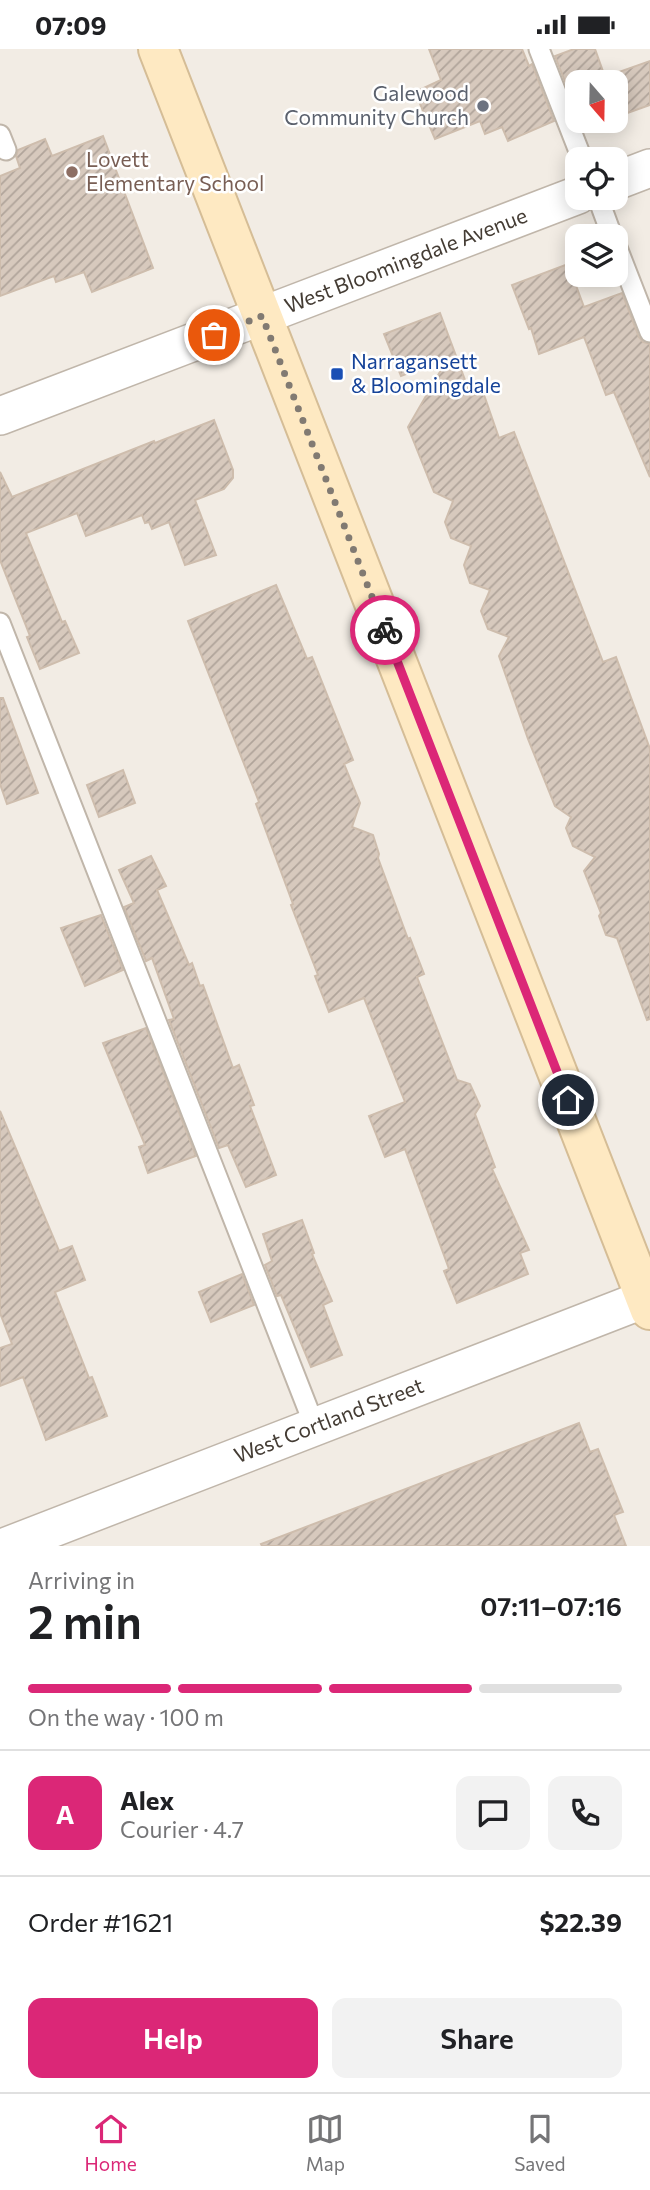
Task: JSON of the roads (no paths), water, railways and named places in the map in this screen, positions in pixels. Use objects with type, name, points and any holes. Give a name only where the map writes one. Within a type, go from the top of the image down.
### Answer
[{"type":"street","points":[[158,49],[649,1302]]},
{"type":"street","points":[[628,176],[650,168]]},
{"type":"street","name":"West Bloomingdale Avenue","points":[[0,416],[565,200]]},
{"type":"street","name":"West Cortland Street","points":[[7,1546],[649,1302]]},
{"type":"lane","points":[[539,49],[577,147]]},
{"type":"lane","points":[[628,276],[650,332]]},
{"type":"lane","points":[[0,623],[315,1427]]},
{"type":"place","name":"Galewood Community Church","points":[[483,106]]},
{"type":"place","name":"Lovett Elementary School","points":[[72,172]]},
{"type":"place","name":"Narragansett & Bloomingdale","points":[[337,374]]}]
